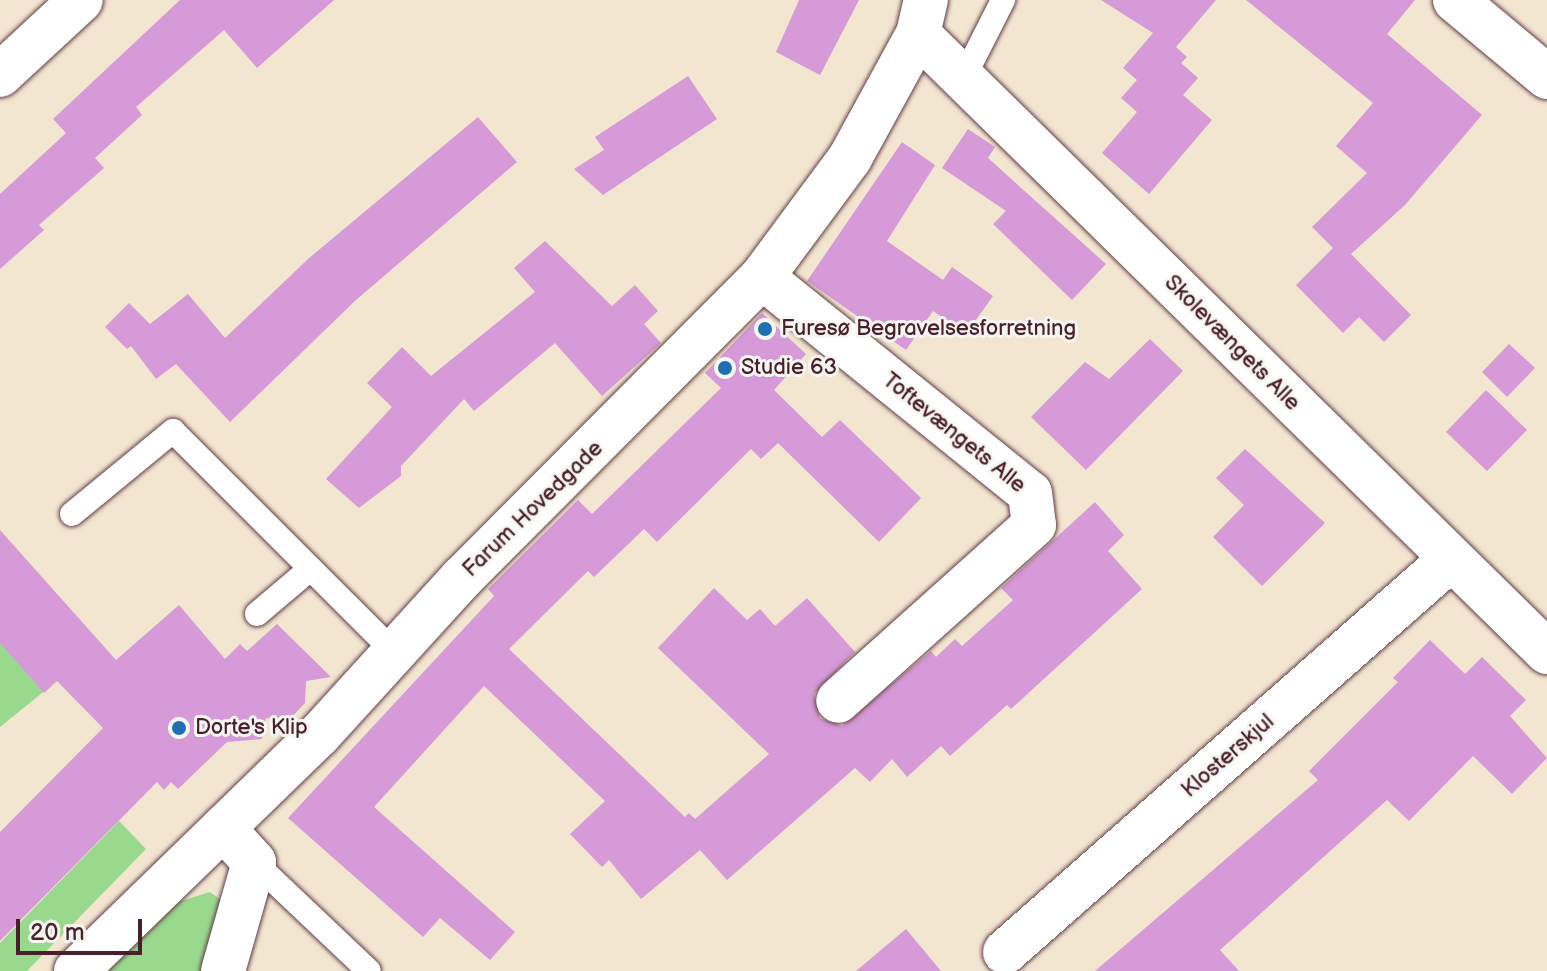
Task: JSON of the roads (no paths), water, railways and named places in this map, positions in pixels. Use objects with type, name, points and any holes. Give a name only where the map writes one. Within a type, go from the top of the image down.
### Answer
[{"type":"street","points":[[0,75],[81,0]]},
{"type":"street","points":[[1455,0],[1547,77]]},
{"type":"street","name":"Skolevængets Alle","points":[[922,17],[963,79],[1547,652]]},
{"type":"street","name":"Farum Hovedgade","points":[[76,971],[319,735],[394,652],[762,277],[850,158],[922,17]]},
{"type":"street","name":"Toftevængets Alle","points":[[762,277],[1030,493],[1034,525],[838,701]]},
{"type":"street","name":"Klosterskjul","points":[[1005,952],[1451,559]]},
{"type":"street","points":[[223,828],[254,862],[223,971]]},
{"type":"lane","points":[[963,79],[1003,0]]},
{"type":"lane","points":[[72,514],[173,431],[394,652]]},
{"type":"lane","points":[[257,614],[310,569]]},
{"type":"lane","points":[[254,862],[369,971]]},
{"type":"place","name":"Furesø Begravelsesforretning","points":[[765,329]]},
{"type":"place","name":"Studie 63","points":[[725,368]]},
{"type":"place","name":"Dorte's Klip","points":[[179,728]]}]
